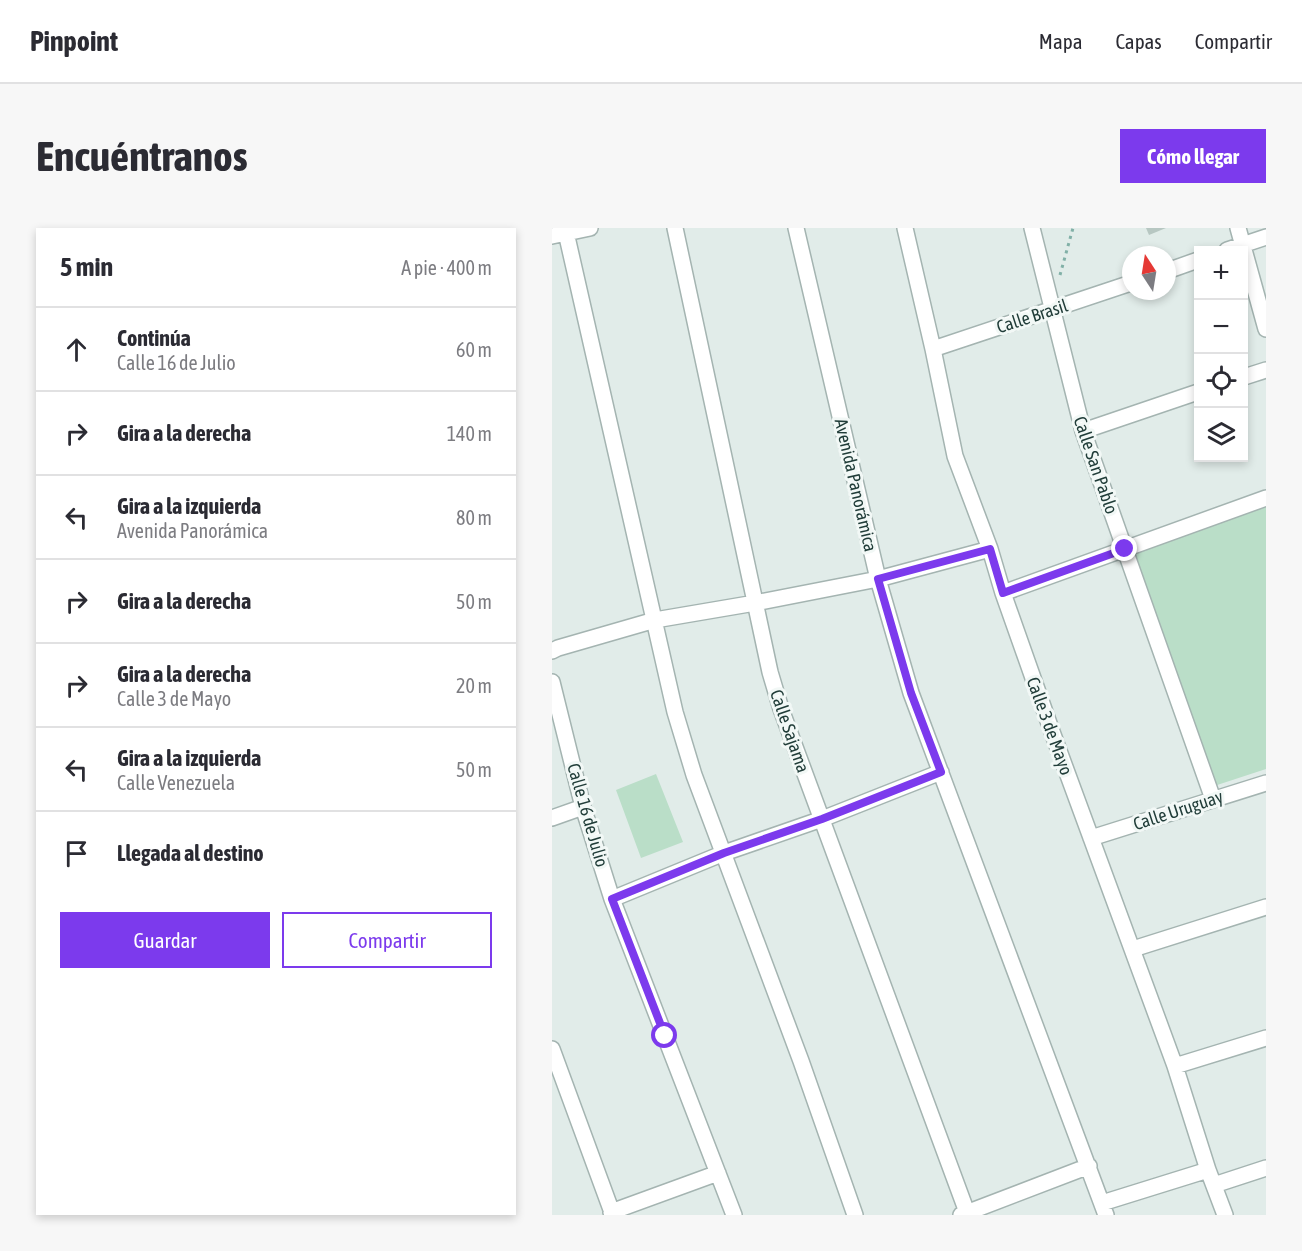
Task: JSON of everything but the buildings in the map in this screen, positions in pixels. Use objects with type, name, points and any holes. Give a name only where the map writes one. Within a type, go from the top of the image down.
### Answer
[{"type":"street","points":[[590,228],[561,232],[675,712],[694,775],[855,1215]]},
{"type":"street","name":"Calle Sajama","points":[[675,228],[770,672],[781,709],[965,1214]]},
{"type":"street","name":"Avenida Panorámica","points":[[796,228],[878,579],[911,693],[1104,1209]]},
{"type":"street","name":"Calle 3 de Mayo","points":[[905,228],[955,456],[990,549],[1003,593],[1090,838],[1175,1066],[1208,1170],[1225,1215]]},
{"type":"street","name":"Calle San Pablo","points":[[1032,228],[1083,431],[1213,799]]},
{"type":"street","points":[[1239,228],[1266,329]]},
{"type":"street","points":[[1241,246],[1266,237]]},
{"type":"street","points":[[1176,268],[1194,261]]},
{"type":"street","name":"Calle Brasil","points":[[933,349],[1122,286]]},
{"type":"street","points":[[1248,377],[1266,370]]},
{"type":"street","points":[[1083,431],[1194,393]]},
{"type":"street","points":[[1003,593],[1266,498]]},
{"type":"street","points":[[552,651],[654,620],[878,579],[990,549]]},
{"type":"street","name":"Calle 16 de Julio","points":[[552,682],[584,807],[612,899],[734,1215]]},
{"type":"street","points":[[612,899],[724,853],[822,819],[941,772]]},
{"type":"street","name":"Calle Uruguay","points":[[1090,838],[1266,783]]},
{"type":"street","points":[[552,818],[584,807]]},
{"type":"street","points":[[1133,949],[1266,907]]},
{"type":"street","points":[[1175,1066],[1266,1038]]},
{"type":"street","points":[[552,1049],[557,1081],[612,1213],[718,1173]]},
{"type":"street","points":[[965,1214],[1089,1166]]},
{"type":"street","points":[[1214,1185],[1266,1168]]},
{"type":"street","points":[[1104,1209],[1208,1170]]},
{"type":"path","points":[[1060,277],[1073,228]]},
{"type":"green space","points":[[1266,503],[1266,769],[1208,788],[1128,548]]},
{"type":"green space","points":[[656,774],[683,842],[641,858],[616,790]]},
{"type":"route","points":[[665,1036],[612,899],[724,853],[822,819],[941,772],[911,693],[878,579],[990,549],[1003,593],[1125,549]]}]
